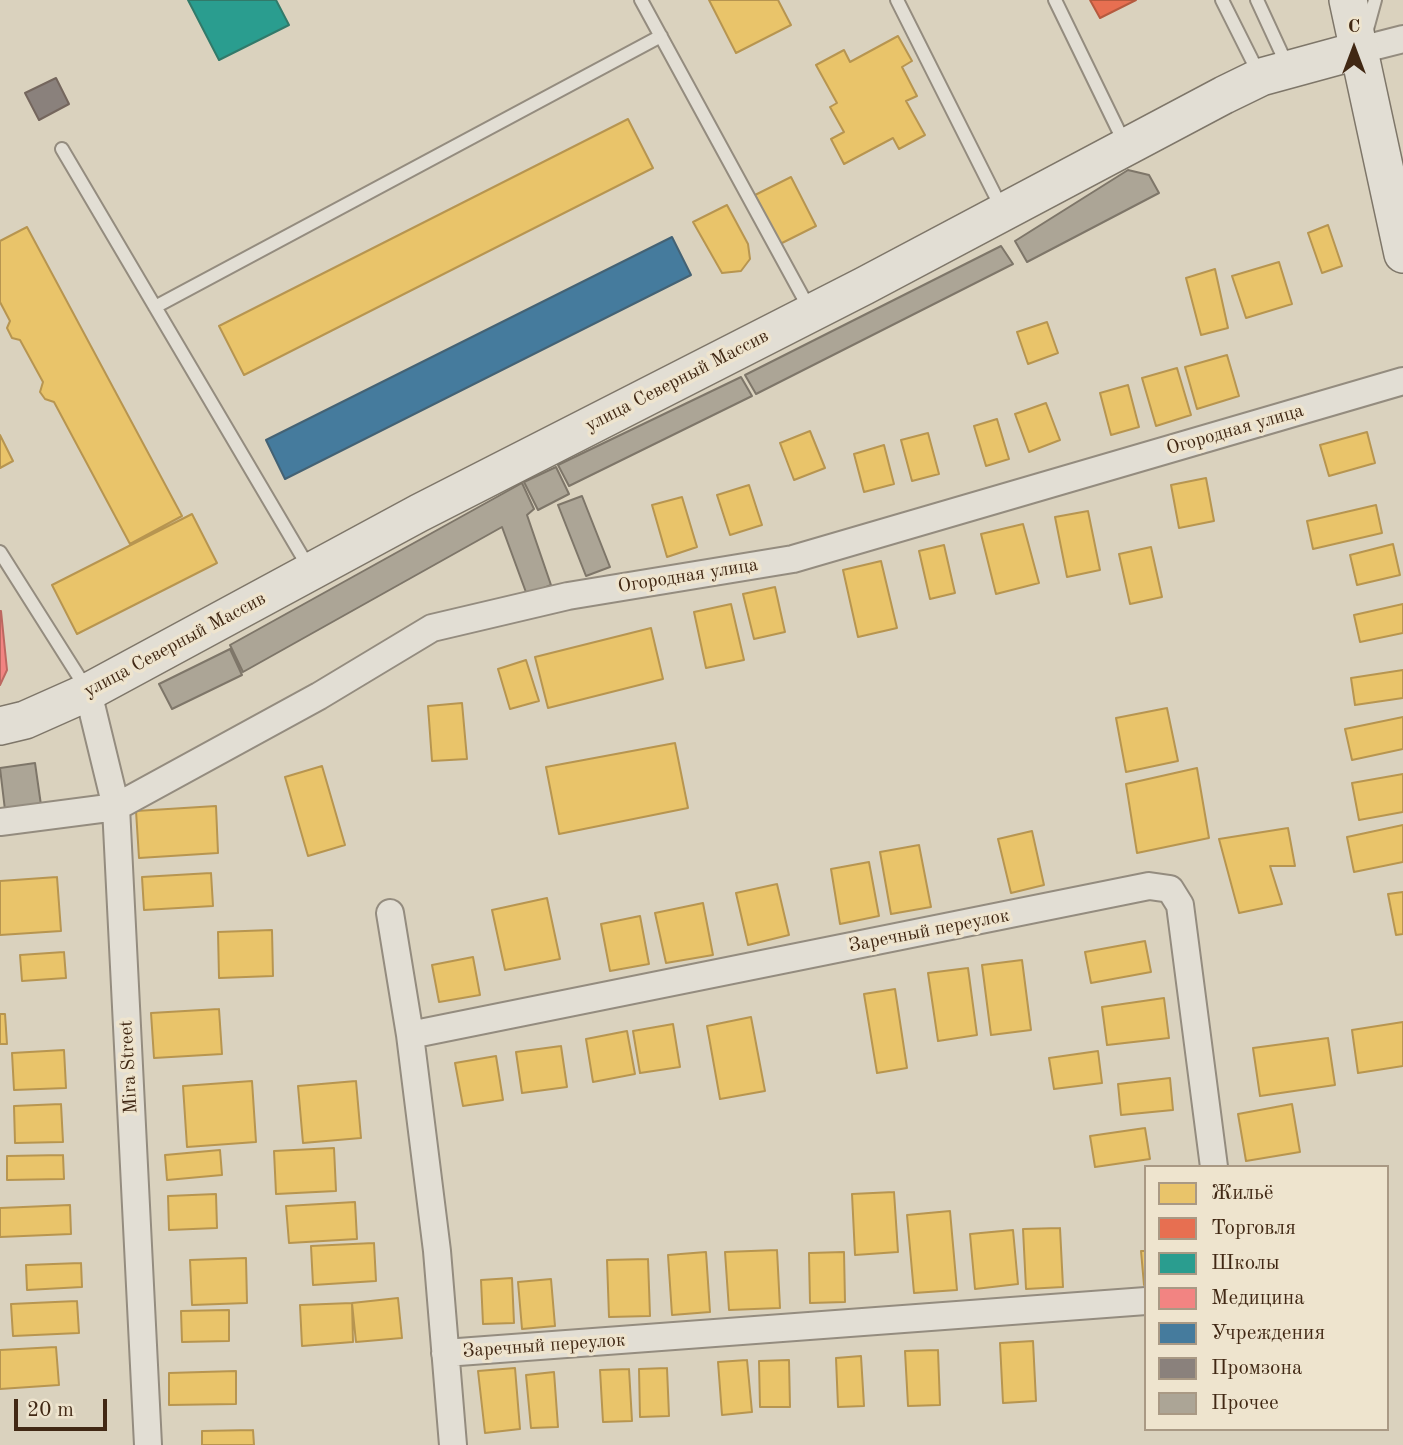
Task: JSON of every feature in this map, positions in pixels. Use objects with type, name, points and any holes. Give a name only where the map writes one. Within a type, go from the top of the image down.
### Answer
[{"type":"street","points":[[1348,0],[1403,254]]},
{"type":"street","points":[[1360,50],[1403,39]]},
{"type":"street","name":"улица Северный Массив","points":[[0,726],[25,720],[88,692],[419,513],[811,313],[1126,146],[1275,73],[1360,50]]},
{"type":"street","name":"Огородная улица","points":[[0,822],[116,807],[319,696],[432,628],[568,596],[793,559],[1403,381]]},
{"type":"street","name":"Mira Street","points":[[88,692],[116,807],[148,1445]]},
{"type":"street","name":"Заречный переулок","points":[[410,1035],[1149,886],[1170,889],[1181,905],[1214,1165]]},
{"type":"street","name":"Заречный переулок","points":[[390,913],[410,1035],[437,1251],[453,1445]]},
{"type":"street","name":"Заречный переулок","points":[[445,1353],[1144,1301]]},
{"type":"lane","points":[[641,0],[811,313]]},
{"type":"lane","points":[[897,0],[1004,212]]},
{"type":"lane","points":[[1055,0],[1126,146]]},
{"type":"lane","points":[[1222,0],[1275,73]]},
{"type":"lane","points":[[1257,0],[1275,73]]},
{"type":"lane","points":[[1360,50],[1376,0]]},
{"type":"lane","points":[[155,307],[661,36]]},
{"type":"lane","points":[[62,149],[310,572]]},
{"type":"lane","points":[[0,552],[88,692]]},
{"type":"building: Жильё","points":[[709,0],[778,0],[791,25],[736,53]]},
{"type":"building: Жильё","points":[[898,36],[912,61],[902,67],[917,96],[906,101],[925,135],[899,149],[893,138],[844,164],[831,139],[844,132],[830,107],[837,103],[816,65],[844,50],[850,62]]},
{"type":"building: Жильё","points":[[628,119],[653,168],[244,375],[219,326]]},
{"type":"building: Жильё","points":[[791,177],[816,226],[780,244],[755,195]]},
{"type":"building: Жильё","points":[[727,205],[748,244],[750,259],[741,271],[722,273],[693,222]]},
{"type":"building: Жильё","points":[[1328,225],[1342,266],[1322,273],[1308,233]]},
{"type":"building: Жильё","points":[[27,227],[182,516],[130,544],[54,402],[45,399],[40,392],[43,382],[20,340],[12,338],[7,328],[10,321],[0,302],[0,241]]},
{"type":"building: Жильё","points":[[1279,262],[1292,304],[1246,318],[1232,276]]},
{"type":"building: Жильё","points":[[1215,269],[1228,328],[1201,335],[1186,278]]},
{"type":"building: Жильё","points":[[1047,322],[1058,353],[1028,364],[1017,332]]},
{"type":"building: Жильё","points":[[1227,355],[1239,396],[1197,409],[1185,367]]},
{"type":"building: Жильё","points":[[1177,368],[1191,415],[1156,426],[1142,378]]},
{"type":"building: Жильё","points":[[1128,385],[1139,427],[1111,435],[1100,393]]},
{"type":"building: Жильё","points":[[1046,403],[1060,440],[1029,452],[1015,414]]},
{"type":"building: Жильё","points":[[997,419],[1009,459],[986,466],[974,426]]},
{"type":"building: Жильё","points":[[810,431],[825,468],[794,480],[780,443]]},
{"type":"building: Жильё","points":[[1367,432],[1375,463],[1329,476],[1320,445]]},
{"type":"building: Жильё","points":[[928,433],[939,474],[912,481],[901,440]]},
{"type":"building: Жильё","points":[[0,435],[13,461],[0,468]]},
{"type":"building: Жильё","points":[[884,445],[894,484],[864,492],[854,454]]},
{"type":"building: Жильё","points":[[1206,478],[1214,521],[1179,528],[1171,485]]},
{"type":"building: Жильё","points":[[749,485],[762,525],[730,535],[717,495]]},
{"type":"building: Жильё","points":[[682,497],[697,547],[667,557],[652,505]]},
{"type":"building: Жильё","points":[[1376,505],[1382,533],[1313,549],[1307,521]]},
{"type":"building: Жильё","points":[[1088,511],[1100,570],[1067,577],[1055,517]]},
{"type":"building: Жильё","points":[[192,514],[217,563],[77,634],[52,585]]},
{"type":"building: Жильё","points":[[1023,524],[1039,583],[996,594],[981,534]]},
{"type":"building: Жильё","points":[[1393,544],[1400,575],[1357,585],[1350,555]]},
{"type":"building: Жильё","points":[[944,545],[955,593],[930,599],[919,551]]},
{"type":"building: Жильё","points":[[1151,547],[1162,597],[1130,604],[1119,554]]},
{"type":"building: Жильё","points":[[881,561],[897,628],[858,637],[843,570]]},
{"type":"building: Жильё","points":[[775,587],[785,632],[754,639],[743,594]]},
{"type":"building: Жильё","points":[[731,604],[744,660],[706,668],[694,612]]},
{"type":"building: Жильё","points":[[1403,604],[1403,633],[1360,642],[1354,615]]},
{"type":"building: Жильё","points":[[651,628],[663,679],[548,708],[535,657]]},
{"type":"building: Жильё","points":[[526,660],[539,701],[510,709],[498,669]]},
{"type":"building: Жильё","points":[[1403,670],[1403,698],[1355,705],[1351,678]]},
{"type":"building: Жильё","points":[[462,703],[467,759],[432,761],[428,706]]},
{"type":"building: Жильё","points":[[1167,708],[1178,761],[1126,772],[1116,718]]},
{"type":"building: Жильё","points":[[1403,717],[1403,749],[1352,760],[1345,729]]},
{"type":"building: Жильё","points":[[675,743],[688,808],[559,834],[546,767]]},
{"type":"building: Жильё","points":[[322,766],[345,845],[308,856],[285,777]]},
{"type":"building: Жильё","points":[[1197,768],[1209,838],[1137,853],[1126,784]]},
{"type":"building: Жильё","points":[[1403,774],[1403,812],[1359,820],[1352,783]]},
{"type":"building: Жильё","points":[[216,806],[218,853],[139,858],[136,811]]},
{"type":"building: Жильё","points":[[1403,825],[1403,862],[1354,872],[1347,837]]},
{"type":"building: Жильё","points":[[1288,828],[1295,866],[1270,866],[1282,904],[1239,913],[1219,839]]},
{"type":"building: Жильё","points":[[1032,831],[1044,885],[1011,893],[998,839]]},
{"type":"building: Жильё","points":[[919,845],[931,907],[891,914],[880,852]]},
{"type":"building: Жильё","points":[[869,862],[879,916],[840,924],[831,869]]},
{"type":"building: Жильё","points":[[211,873],[213,906],[144,910],[142,877]]},
{"type":"building: Жильё","points":[[57,877],[61,931],[0,935],[0,881]]},
{"type":"building: Жильё","points":[[777,884],[789,935],[748,945],[736,893]]},
{"type":"building: Жильё","points":[[1403,892],[1403,934],[1396,935],[1388,894]]},
{"type":"building: Жильё","points":[[547,898],[560,959],[505,970],[492,910]]},
{"type":"building: Жильё","points":[[703,903],[713,955],[666,963],[655,913]]},
{"type":"building: Жильё","points":[[640,916],[649,964],[610,971],[601,924]]},
{"type":"building: Жильё","points":[[272,930],[273,976],[219,978],[218,932]]},
{"type":"building: Жильё","points":[[1145,941],[1151,972],[1091,983],[1085,952]]},
{"type":"building: Жильё","points":[[64,952],[66,978],[22,981],[20,955]]},
{"type":"building: Жильё","points":[[473,957],[480,995],[439,1002],[432,965]]},
{"type":"building: Жильё","points":[[1022,960],[1031,1030],[991,1035],[982,965]]},
{"type":"building: Жильё","points":[[968,968],[977,1035],[938,1041],[928,973]]},
{"type":"building: Жильё","points":[[895,989],[907,1068],[877,1073],[864,994]]},
{"type":"building: Жильё","points":[[1164,998],[1169,1038],[1107,1045],[1102,1007]]},
{"type":"building: Жильё","points":[[219,1009],[222,1054],[154,1058],[151,1013]]},
{"type":"building: Жильё","points":[[0,1014],[5,1014],[7,1044],[0,1044]]},
{"type":"building: Жильё","points":[[751,1017],[765,1091],[720,1099],[707,1026]]},
{"type":"building: Жильё","points":[[1403,1022],[1403,1066],[1358,1073],[1352,1030]]},
{"type":"building: Жильё","points":[[673,1024],[680,1067],[640,1073],[633,1031]]},
{"type":"building: Жильё","points":[[627,1031],[635,1074],[593,1082],[586,1039]]},
{"type":"building: Жильё","points":[[1328,1038],[1335,1085],[1260,1096],[1253,1048]]},
{"type":"building: Жильё","points":[[561,1046],[567,1087],[522,1093],[516,1052]]},
{"type":"building: Жильё","points":[[64,1050],[66,1088],[14,1090],[12,1053]]},
{"type":"building: Жильё","points":[[1098,1051],[1102,1083],[1054,1089],[1049,1058]]},
{"type":"building: Жильё","points":[[496,1056],[503,1100],[463,1106],[455,1063]]},
{"type":"building: Жильё","points":[[1170,1078],[1173,1110],[1121,1115],[1118,1084]]},
{"type":"building: Жильё","points":[[252,1081],[256,1142],[187,1147],[183,1086]]},
{"type":"building: Жильё","points":[[356,1081],[361,1138],[303,1143],[298,1086]]},
{"type":"building: Жильё","points":[[61,1104],[63,1142],[15,1143],[14,1106]]},
{"type":"building: Жильё","points":[[1292,1104],[1300,1152],[1246,1161],[1238,1114]]},
{"type":"building: Жильё","points":[[1145,1128],[1150,1159],[1095,1167],[1090,1136]]},
{"type":"building: Жильё","points":[[334,1148],[336,1191],[276,1194],[274,1151]]},
{"type":"building: Жильё","points":[[220,1150],[222,1175],[167,1180],[165,1155]]},
{"type":"building: Жильё","points":[[63,1155],[64,1179],[7,1180],[7,1156]]},
{"type":"building: Жильё","points":[[894,1192],[898,1252],[855,1255],[852,1194]]},
{"type":"building: Жильё","points":[[216,1194],[217,1228],[169,1230],[168,1196]]},
{"type":"building: Жильё","points":[[355,1202],[357,1239],[289,1243],[286,1206]]},
{"type":"building: Жильё","points":[[70,1205],[71,1234],[0,1237],[0,1208]]},
{"type":"building: Жильё","points":[[950,1211],[957,1290],[914,1293],[907,1215]]},
{"type":"building: Жильё","points":[[1060,1228],[1063,1287],[1026,1289],[1023,1229]]},
{"type":"building: Жильё","points":[[1013,1230],[1018,1284],[975,1289],[970,1234]]},
{"type":"building: Жильё","points":[[374,1243],[376,1281],[313,1285],[311,1246]]},
{"type":"building: Жильё","points":[[777,1250],[780,1308],[729,1310],[725,1252]]},
{"type":"building: Жильё","points":[[1141,1251],[1144,1251],[1144,1285]]},
{"type":"building: Жильё","points":[[706,1252],[710,1312],[672,1315],[668,1255]]},
{"type":"building: Жильё","points":[[844,1252],[845,1302],[810,1303],[809,1253]]},
{"type":"building: Жильё","points":[[246,1258],[247,1303],[192,1305],[190,1260]]},
{"type":"building: Жильё","points":[[648,1259],[650,1316],[609,1317],[607,1260]]},
{"type":"building: Жильё","points":[[81,1263],[82,1287],[27,1290],[26,1265]]},
{"type":"building: Жильё","points":[[512,1278],[514,1323],[483,1324],[481,1280]]},
{"type":"building: Жильё","points":[[551,1279],[555,1326],[522,1329],[518,1282]]},
{"type":"building: Жильё","points":[[398,1298],[402,1338],[356,1342],[352,1303]]},
{"type":"building: Жильё","points":[[77,1301],[79,1333],[13,1336],[11,1304]]},
{"type":"building: Жильё","points":[[352,1303],[353,1342],[302,1346],[300,1305]]},
{"type":"building: Жильё","points":[[229,1310],[229,1341],[182,1342],[181,1311]]},
{"type":"building: Жильё","points":[[1033,1341],[1036,1401],[1003,1403],[1000,1343]]},
{"type":"building: Жильё","points":[[56,1347],[59,1385],[0,1389],[0,1350]]},
{"type":"building: Жильё","points":[[938,1350],[940,1405],[908,1406],[905,1351]]},
{"type":"building: Жильё","points":[[861,1356],[864,1406],[838,1407],[836,1358]]},
{"type":"building: Жильё","points":[[747,1360],[752,1412],[722,1415],[718,1362]]},
{"type":"building: Жильё","points":[[789,1360],[790,1407],[760,1407],[759,1361]]},
{"type":"building: Жильё","points":[[515,1368],[520,1429],[485,1433],[478,1371]]},
{"type":"building: Жильё","points":[[667,1368],[669,1416],[640,1417],[639,1369]]},
{"type":"building: Жильё","points":[[629,1369],[632,1421],[603,1422],[600,1370]]},
{"type":"building: Жильё","points":[[236,1371],[236,1404],[169,1405],[169,1373]]},
{"type":"building: Жильё","points":[[554,1372],[558,1427],[531,1428],[526,1375]]},
{"type":"building: Жильё","points":[[253,1430],[254,1445],[202,1445],[202,1431]]},
{"type":"building: Торговля","points":[[1090,0],[1136,0],[1100,18]]},
{"type":"building: Школы","points":[[188,0],[276,0],[289,25],[219,60]]},
{"type":"building: Медицина","points":[[0,611],[7,670],[0,685]]},
{"type":"building: Учреждения","points":[[672,237],[691,275],[285,479],[266,440]]},
{"type":"building: Промзона","points":[[56,78],[69,104],[39,120],[25,93]]},
{"type":"building: Прочее","points":[[1128,170],[1149,175],[1159,193],[1027,262],[1015,241]]},
{"type":"building: Прочее","points":[[1001,246],[1013,264],[756,394],[745,375]]},
{"type":"building: Прочее","points":[[741,377],[752,396],[569,486],[558,465]]},
{"type":"building: Прочее","points":[[556,467],[569,494],[538,510],[524,482]]},
{"type":"building: Прочее","points":[[522,483],[534,509],[527,515],[551,585],[527,595],[502,527],[243,672],[230,645]]},
{"type":"building: Прочее","points":[[582,496],[610,567],[586,576],[558,505]]},
{"type":"building: Прочее","points":[[230,649],[242,675],[172,709],[159,684]]},
{"type":"building: Прочее","points":[[35,763],[41,805],[5,810],[0,768]]}]
